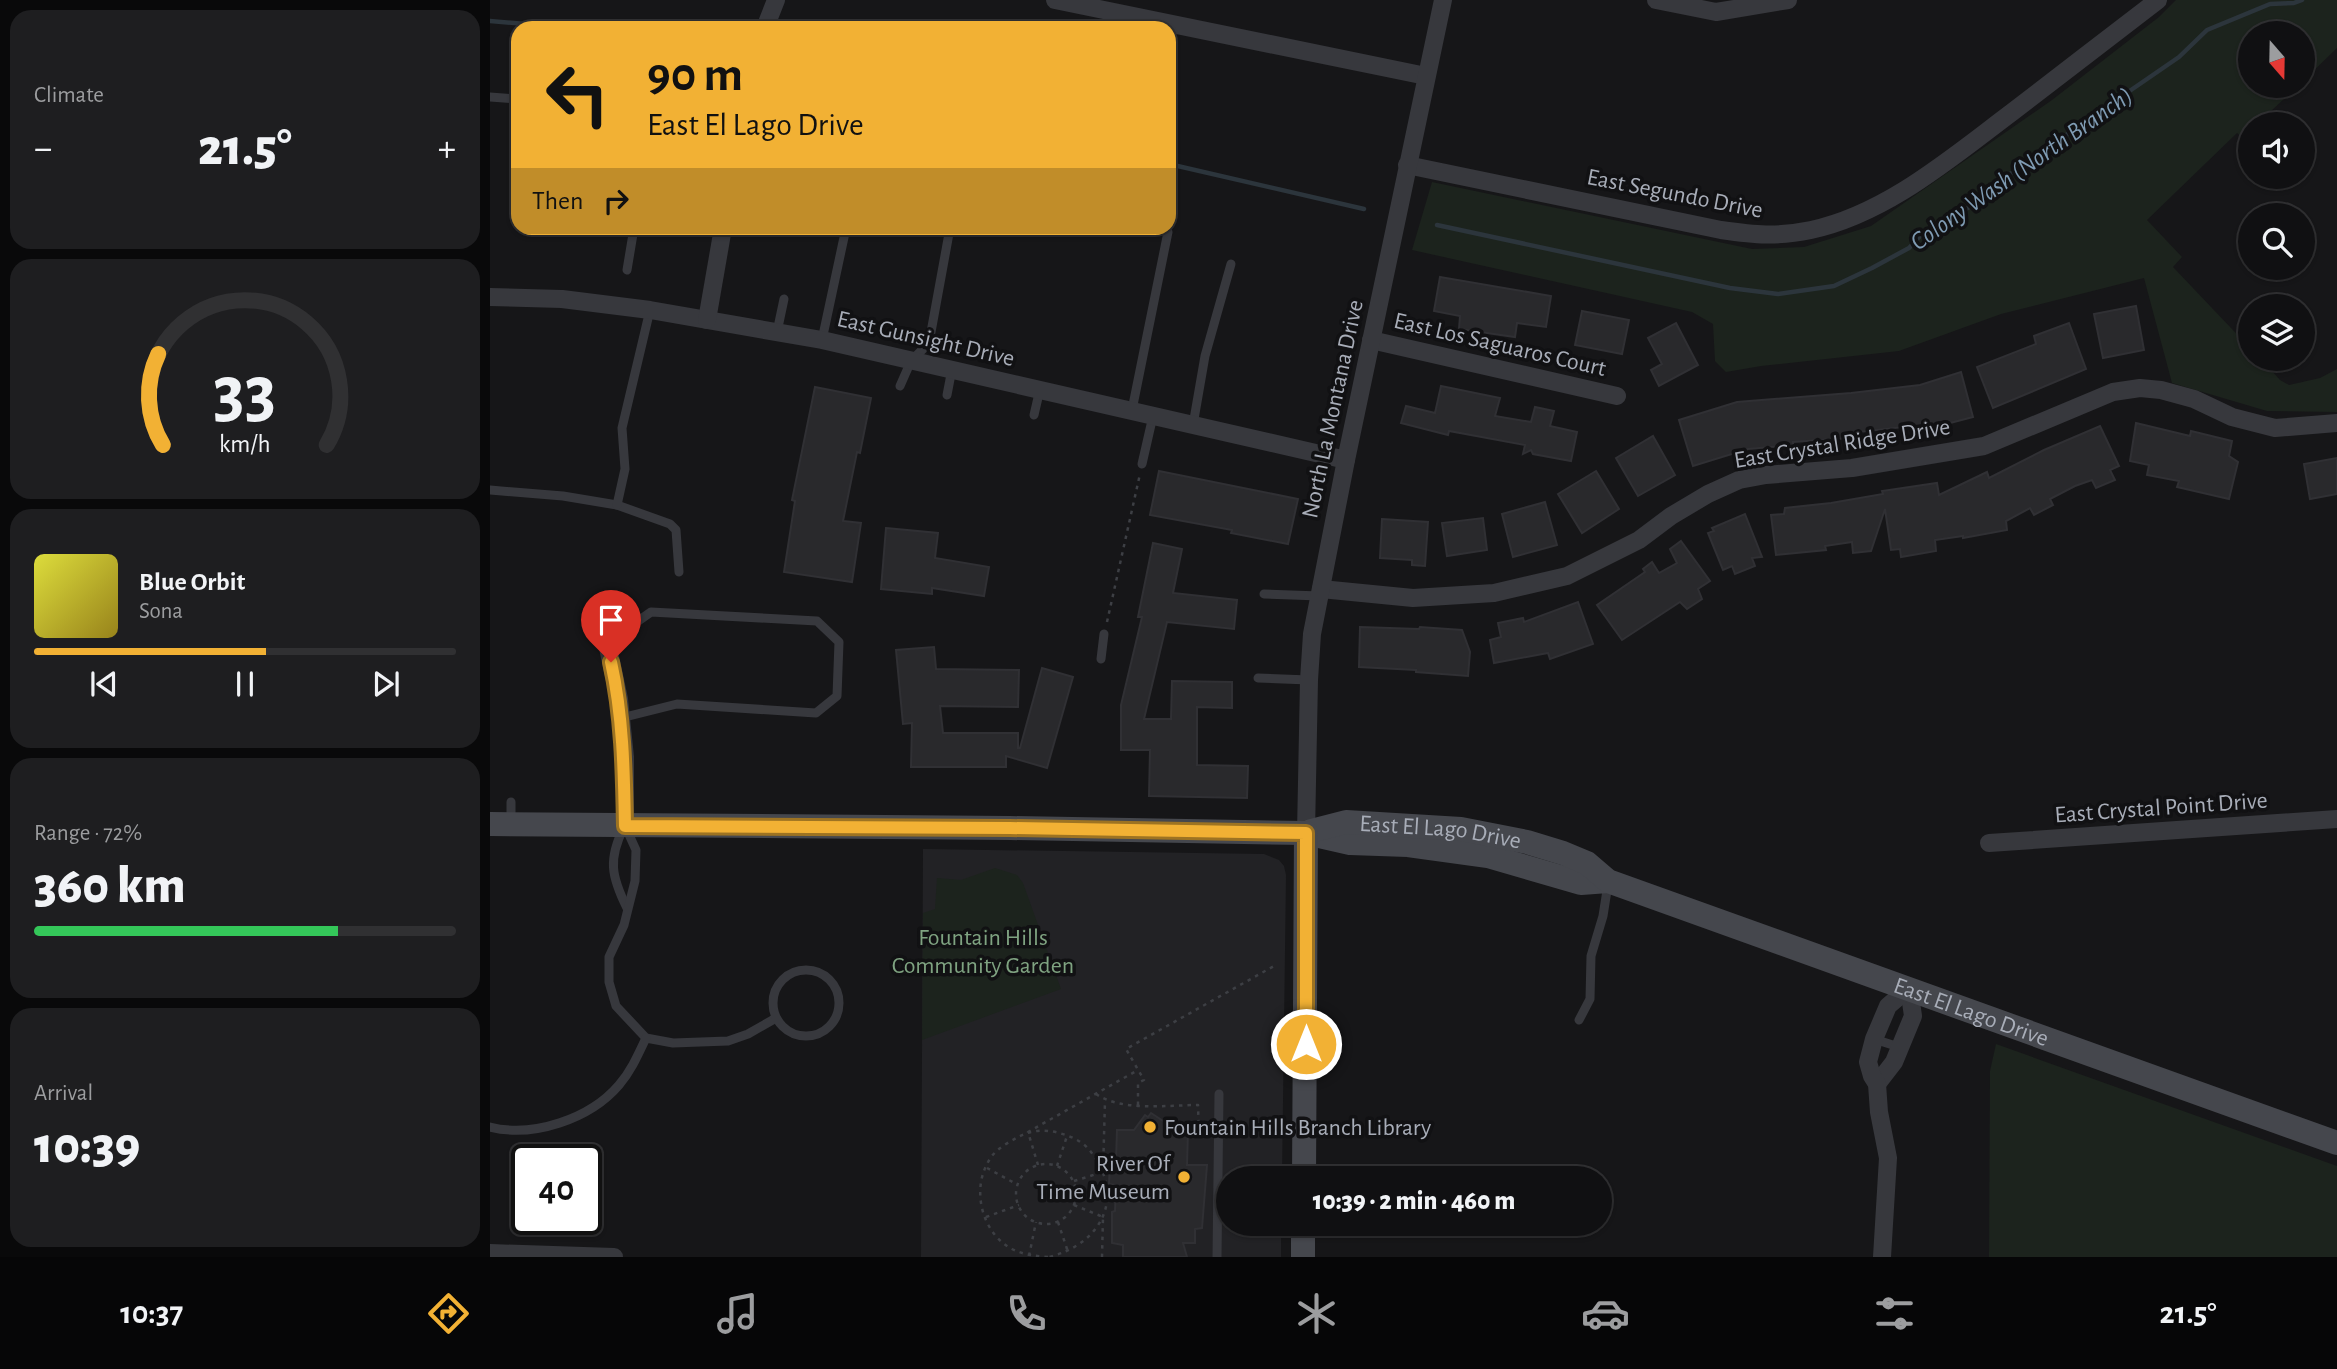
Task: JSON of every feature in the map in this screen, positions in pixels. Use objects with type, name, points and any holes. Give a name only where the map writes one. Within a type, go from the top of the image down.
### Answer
[{"type":"street","points":[[768,21],[776,0]]},
{"type":"street","points":[[1055,0],[1158,21]]},
{"type":"street","name":"North La Montana Drive","points":[[1306,833],[1312,634],[1443,0]]},
{"type":"street","points":[[1657,0],[1716,12],[1788,0]]},
{"type":"street","name":"East Segundo Drive","points":[[1407,165],[1721,230],[1768,236],[1813,230],[1852,218],[1899,193],[1961,151],[2158,0]]},
{"type":"street","points":[[1176,25],[1426,76]]},
{"type":"street","points":[[707,320],[722,235]]},
{"type":"street","name":"East Gunsight Drive","points":[[490,298],[562,299],[650,310],[822,340],[1346,460]]},
{"type":"street","name":"East Los Saguaros Court","points":[[1371,340],[1618,396]]},
{"type":"street","name":"East Crystal Ridge Drive","points":[[1321,593],[1413,598],[1494,593],[1567,576],[1639,540],[1699,499],[1739,480],[1766,475],[1852,468],[1984,446],[2113,393],[2140,388],[2183,396],[2232,417],[2275,428],[2337,423]]},
{"type":"street","points":[[607,643],[621,718],[625,757],[625,826]]},
{"type":"street","name":"East El Lago Drive","points":[[504,817],[625,826],[1306,833],[1350,843],[1408,845],[1488,856],[1581,883],[1608,881],[2337,1143]]},
{"type":"street","name":"East Crystal Point Drive","points":[[1989,844],[2337,819]]},
{"type":"street","points":[[1304,1166],[1306,833]]},
{"type":"street","points":[[1882,1257],[1888,1158],[1879,1112],[1877,1084],[1871,1076],[1868,1062],[1888,1006],[1909,988]]},
{"type":"street","points":[[1877,1084],[1894,1062],[1913,1016],[1909,988]]},
{"type":"street","points":[[1303,1236],[1303,1257]]},
{"type":"street","points":[[490,1253],[614,1256]]},
{"type":"lane","points":[[490,97],[511,98]]},
{"type":"lane","points":[[627,270],[634,235]]},
{"type":"lane","points":[[822,340],[844,235]]},
{"type":"lane","points":[[900,386],[911,361],[929,343],[949,235]]},
{"type":"lane","points":[[1132,411],[1167,235]]},
{"type":"lane","points":[[1193,425],[1205,356],[1231,264]]},
{"type":"lane","points":[[777,332],[783,299]]},
{"type":"lane","points":[[617,505],[625,469],[622,428],[650,310]]},
{"type":"lane","points":[[947,395],[952,369]]},
{"type":"lane","points":[[1034,415],[1040,389]]},
{"type":"lane","points":[[1142,464],[1153,415]]},
{"type":"lane","points":[[490,490],[563,496],[617,505],[670,524],[676,530],[679,572]]},
{"type":"lane","points":[[1264,594],[1321,593]]},
{"type":"lane","points":[[607,643],[651,612],[817,621],[839,642],[837,696],[816,712],[677,705],[621,718]]},
{"type":"lane","points":[[1101,659],[1104,634]]},
{"type":"lane","points":[[1258,678],[1309,680]]},
{"type":"lane","points":[[625,826],[614,847],[615,883],[627,908]]},
{"type":"lane","points":[[625,826],[636,850],[635,881],[624,925],[609,957],[610,982],[616,1006],[646,1038],[673,1043],[728,1041],[748,1034],[776,1018]]},
{"type":"lane","points":[[1579,1020],[1590,999],[1591,956],[1604,916],[1608,881]]},
{"type":"lane","points":[[811,970],[830,980],[836,989],[838,1011],[834,1021],[827,1029],[817,1034],[807,1037],[796,1035],[786,1031],[776,1018],[772,1002],[774,991],[780,981],[789,974],[811,970]]},
{"type":"lane","points":[[490,1127],[526,1129],[552,1125],[599,1102],[617,1087],[635,1062],[646,1038]]},
{"type":"lane","points":[[1874,1039],[1899,1047]]},
{"type":"lane","points":[[1217,1257],[1219,1094]]},
{"type":"path","points":[[1104,634],[1142,464]]},
{"type":"path","points":[[1138,1105],[1138,1083],[1144,1080],[1126,1049],[1273,966]]},
{"type":"path","points":[[1102,1217],[1085,1241],[1068,1252],[1049,1257],[1030,1256],[1010,1248],[995,1235],[984,1218],[979,1197],[982,1175],[992,1156],[1000,1149],[1139,1070]]},
{"type":"path","points":[[1096,1094],[1120,1104],[1198,1105],[1199,1134]]},
{"type":"path","points":[[1102,1257],[1102,1217],[1107,1188],[1103,1172],[1105,1100]]},
{"type":"path","points":[[1028,1132],[1051,1130],[1067,1135],[1090,1150],[1103,1172]]},
{"type":"path","points":[[1028,1132],[1038,1165]]},
{"type":"path","points":[[1057,1166],[1067,1135]]},
{"type":"path","points":[[1038,1165],[1057,1166],[1074,1181],[1074,1205],[1066,1217],[1058,1222],[1036,1222],[1023,1213],[1018,1205],[1018,1185],[1023,1176],[1038,1165]]},
{"type":"path","points":[[986,1168],[1018,1185]]},
{"type":"path","points":[[1074,1181],[1103,1172]]},
{"type":"path","points":[[984,1218],[1018,1205]]},
{"type":"path","points":[[1074,1205],[1102,1217]]},
{"type":"path","points":[[1030,1256],[1036,1222]]},
{"type":"path","points":[[1058,1222],[1068,1252]]},
{"type":"shaded area","points":[[923,849],[1264,854],[1279,860],[1286,875],[1282,1166],[1216,1166],[1216,1236],[1281,1236],[1281,1257],[921,1257]]},
{"type":"green space","points":[[2176,0],[2337,0],[2337,48],[2315,69],[2315,21],[2238,21],[2238,98],[2285,98],[2270,112],[2238,112],[2238,134],[2147,220],[2182,257],[2173,267],[2238,335],[2238,371],[2272,371],[2289,385],[2320,378],[2337,369],[2337,412],[2267,411],[2172,383],[2144,278],[2001,314],[1899,351],[1726,372],[1715,361],[1713,324],[1692,312],[1412,250],[1432,182],[1752,249],[1804,247],[1871,226],[2052,100],[2159,17]]},
{"type":"green space","name":"Fountain Hills Community Garden","points":[[995,868],[1017,875],[1023,883],[1061,989],[922,1040],[923,913],[935,909],[937,878],[961,880]]},
{"type":"green space","points":[[1996,1044],[2337,1166],[2337,1257],[1989,1257],[1990,1071]]},
{"type":"building","points":[[1440,277],[1551,296],[1546,327],[1517,323],[1515,337],[1459,329],[1460,316],[1434,311]]},
{"type":"building","points":[[2136,306],[2144,350],[2103,358],[2094,314]]},
{"type":"building","points":[[1582,311],[1629,320],[1622,354],[1575,345]]},
{"type":"building","points":[[1676,323],[1698,365],[1659,386],[1651,370],[1662,364],[1648,338]]},
{"type":"building","points":[[2069,323],[2086,369],[1993,408],[1977,367],[2036,344],[2034,336]]},
{"type":"building","points":[[1961,372],[1973,417],[1931,428],[1930,424],[1849,433],[1850,438],[1793,442],[1793,445],[1748,449],[1693,466],[1679,420],[1737,402],[1920,385]]},
{"type":"building","points":[[1441,386],[1500,398],[1495,416],[1531,422],[1535,407],[1554,411],[1550,426],[1577,432],[1571,461],[1533,454],[1531,450],[1523,454],[1525,445],[1449,431],[1448,435],[1401,423],[1406,406],[1435,413]]},
{"type":"building","points":[[815,387],[871,398],[843,521],[861,523],[852,582],[784,572],[795,501],[792,500]]},
{"type":"building","points":[[2136,423],[2190,436],[2191,431],[2232,441],[2229,456],[2238,462],[2229,499],[2177,487],[2179,481],[2147,475],[2149,465],[2130,461]]},
{"type":"building","points":[[2100,426],[2119,466],[2110,470],[2115,480],[2096,488],[2092,480],[2075,486],[2050,499],[2053,505],[2034,515],[2030,508],[2006,521],[2007,530],[1935,540],[1936,551],[1901,557],[1900,549],[1891,550],[1885,509],[1871,551],[1853,553],[1852,542],[1825,546],[1826,550],[1776,555],[1771,515],[1784,514],[1785,508],[1831,503],[1883,494],[1882,491],[1937,483],[1939,495],[1987,472],[1989,478]]},
{"type":"building","points":[[1653,436],[1675,475],[1638,496],[1616,458]]},
{"type":"building","points":[[2337,458],[2337,494],[2310,499],[2304,464]]},
{"type":"building","points":[[1159,471],[1298,499],[1288,544],[1231,533],[1232,530],[1150,515]]},
{"type":"building","points":[[1596,471],[1619,509],[1582,533],[1558,494]]},
{"type":"building","points":[[1545,502],[1557,545],[1513,557],[1502,514]]},
{"type":"building","points":[[1745,514],[1762,557],[1752,558],[1755,566],[1735,574],[1732,566],[1723,570],[1708,533],[1714,531],[1712,528]]},
{"type":"building","points":[[1483,518],[1487,550],[1447,556],[1442,523]]},
{"type":"building","points":[[1382,519],[1428,522],[1425,566],[1412,565],[1412,560],[1380,558]]},
{"type":"building","points":[[886,528],[938,533],[935,558],[989,567],[984,596],[932,588],[932,594],[881,589]]},
{"type":"building","points":[[1681,541],[1710,581],[1698,589],[1702,599],[1687,609],[1680,602],[1622,640],[1597,605],[1645,572],[1643,569],[1652,562],[1659,573],[1677,563],[1670,549]]},
{"type":"building","points":[[1153,543],[1182,549],[1173,593],[1237,600],[1234,629],[1167,622],[1144,719],[1171,719],[1172,681],[1232,682],[1232,708],[1197,707],[1197,765],[1248,766],[1247,798],[1149,796],[1150,750],[1121,750],[1121,705],[1142,617],[1138,617]]},
{"type":"building","points":[[1578,602],[1593,644],[1550,659],[1548,653],[1494,663],[1490,640],[1501,637],[1498,623],[1523,618],[1524,622]]},
{"type":"building","points":[[1360,627],[1462,630],[1470,652],[1468,676],[1359,667]]},
{"type":"building","points":[[934,647],[936,669],[1019,670],[1018,707],[940,706],[943,733],[1018,733],[1020,748],[1042,668],[1073,677],[1047,768],[1006,756],[1006,767],[911,767],[912,723],[903,724],[896,650]]},
{"type":"building","points":[[1151,1113],[1177,1130],[1188,1131],[1187,1165],[1207,1165],[1202,1228],[1195,1229],[1195,1243],[1183,1243],[1187,1257],[1123,1257],[1123,1245],[1112,1243],[1112,1212],[1115,1211],[1116,1185],[1109,1184],[1110,1162],[1116,1161],[1117,1130],[1134,1130],[1145,1115],[1148,1117]]},
{"type":"waterway","name":"Colony Wash (North Branch)","points":[[1437,225],[1730,288],[1778,294],[1834,286],[1909,248],[1921,235],[1983,199],[2008,175],[2036,160],[2070,132],[2179,57],[2207,30],[2270,4],[2302,0]]},
{"type":"waterway","name":"Colony Wash (North Branch)","points":[[490,21],[511,23]]},
{"type":"waterway","name":"Colony Wash (North Branch)","points":[[1176,166],[1364,209]]},
{"type":"place","name":"Fountain Hills Branch Library","points":[[1150,1127]]},
{"type":"place","name":"River Of Time Museum","points":[[1184,1177]]},
{"type":"route","points":[[611,662],[619,699],[625,757],[625,826],[1306,833],[1306,1044]]}]
